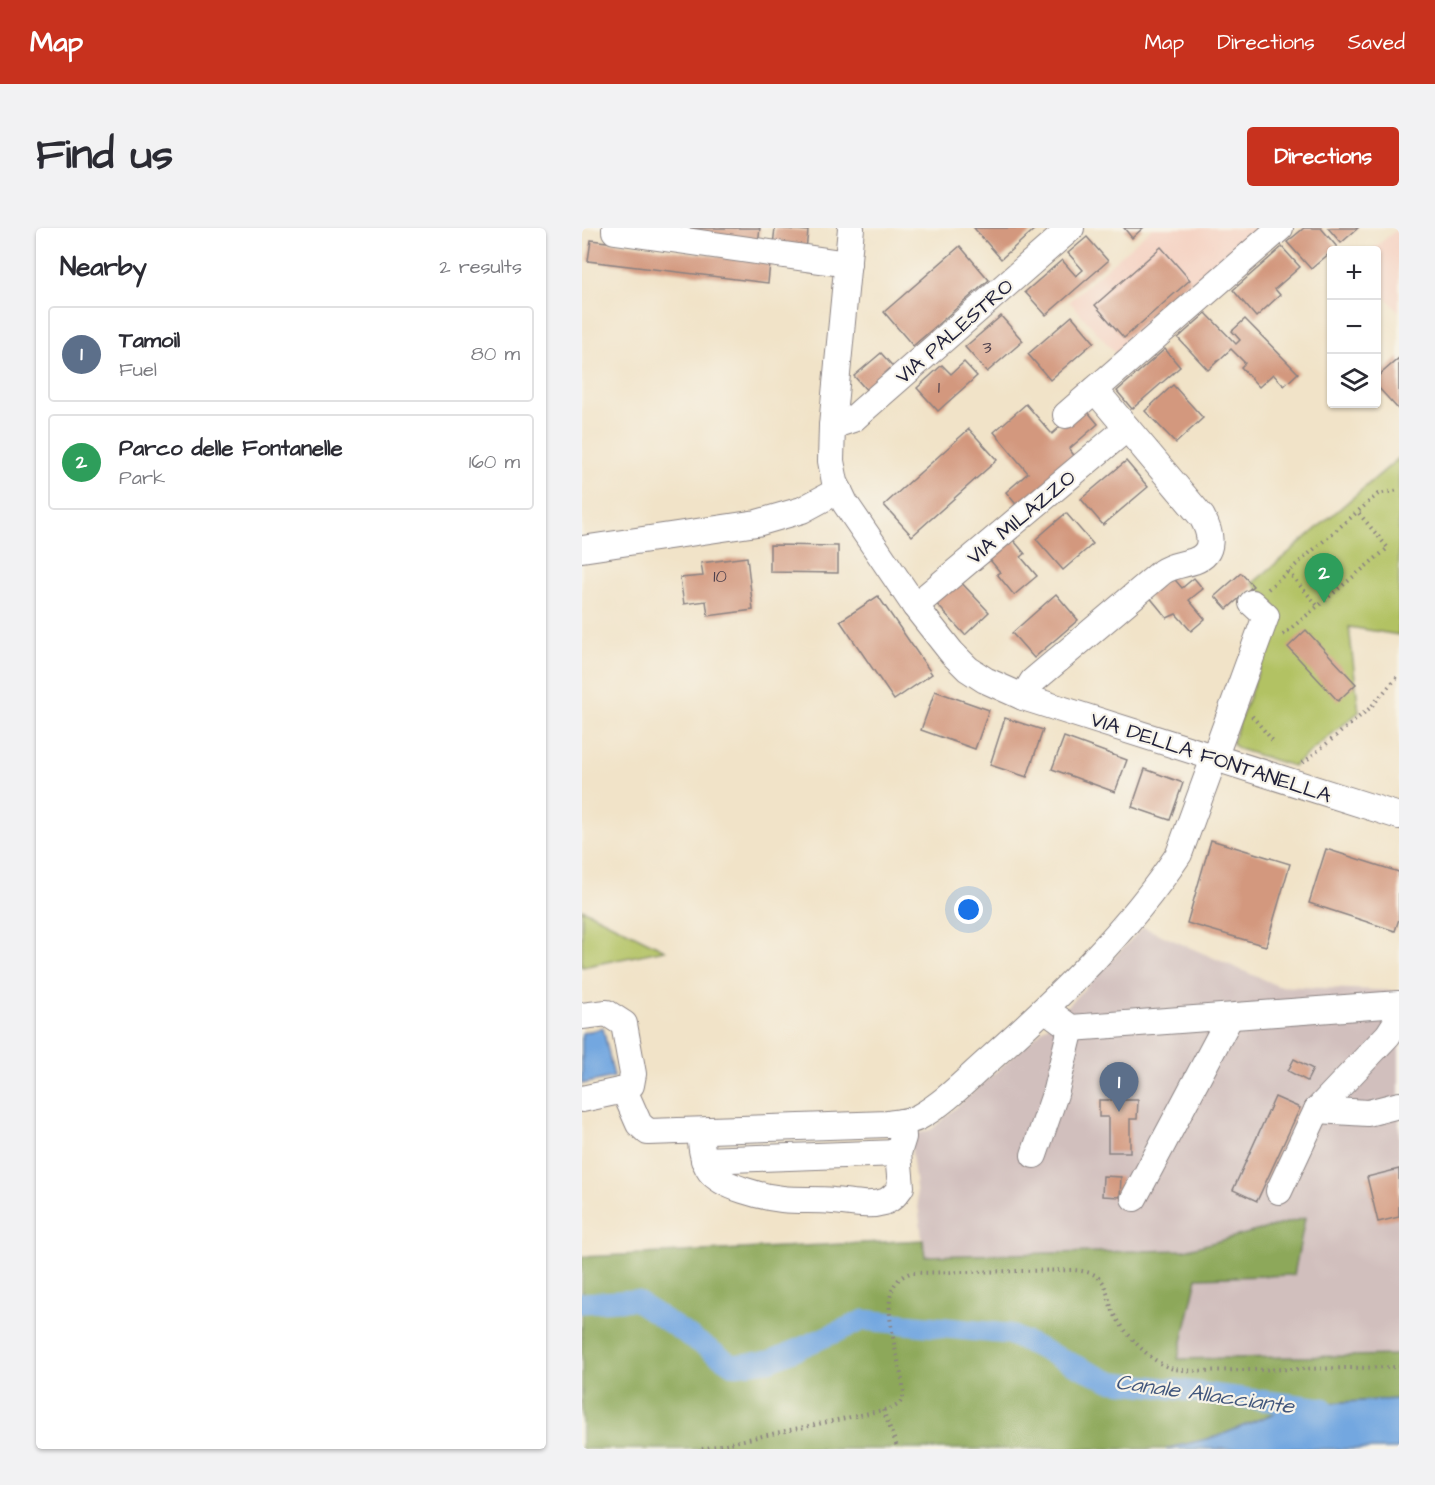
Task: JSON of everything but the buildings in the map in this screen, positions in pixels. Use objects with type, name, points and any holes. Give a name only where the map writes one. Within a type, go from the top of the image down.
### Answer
[{"type":"street","name":"VIA DELLA FONTANELLA","points":[[851,228],[832,426],[831,460],[839,490],[915,606],[968,669],[985,680],[1023,697],[1399,816]]},
{"type":"street","name":"VIA PALESTRO","points":[[832,426],[858,414],[1071,228]]},
{"type":"street","points":[[1066,415],[1280,228]]},
{"type":"street","points":[[611,229],[848,264]]},
{"type":"street","points":[[1023,697],[1033,681],[1162,572],[1170,567],[1200,558],[1207,550],[1211,535],[1202,517],[1095,390]]},
{"type":"street","name":"VIA MILAZZO","points":[[915,606],[1127,428]]},
{"type":"street","points":[[582,549],[757,523],[802,510],[839,490]]},
{"type":"street","points":[[624,1090],[639,1124],[648,1132],[902,1122],[916,1119],[938,1105],[1045,1010],[1133,917],[1158,886],[1179,854],[1266,616],[1258,598]]},
{"type":"street","points":[[1045,1010],[1071,1028],[1399,1004]]},
{"type":"street","points":[[582,1016],[608,1014],[624,1024],[633,1074],[631,1085],[624,1090],[582,1099]]},
{"type":"street","points":[[1134,1198],[1230,1017]]},
{"type":"street","points":[[1034,1155],[1055,1094],[1071,1028]]},
{"type":"street","points":[[1279,1191],[1317,1110],[1395,1029]]},
{"type":"street","points":[[1317,1110],[1368,1113],[1399,1105]]},
{"type":"street","points":[[689,1132],[710,1173],[725,1183],[744,1191],[782,1199],[830,1200],[868,1205],[884,1202],[893,1197],[901,1187],[898,1153],[903,1137],[902,1122]]},
{"type":"street","points":[[704,1160],[898,1153]]},
{"type":"path","points":[[1258,598],[1378,494],[1399,490]]},
{"type":"path","points":[[1279,638],[1388,548],[1357,512]]},
{"type":"path","points":[[1288,572],[1318,606]]},
{"type":"path","points":[[1286,780],[1304,762],[1370,708],[1399,675]]},
{"type":"path","points":[[702,1449],[898,1405],[904,1399],[904,1386],[890,1311],[891,1291],[904,1275],[910,1273],[1074,1270],[1094,1274],[1102,1280],[1114,1312],[1128,1332],[1148,1355],[1162,1365],[1175,1369],[1193,1371],[1399,1367]]},
{"type":"path","points":[[883,1410],[898,1449]]},
{"type":"shaded area","points":[[1152,228],[1280,228],[1125,364],[1069,301]]},
{"type":"shaded area","points":[[1399,228],[1399,312],[1381,292],[1381,246],[1377,246]]},
{"type":"shaded area","points":[[1143,927],[1278,986],[1399,991],[1399,1355],[1177,1359],[1197,1278],[1294,1275],[1304,1219],[1185,1250],[924,1256],[910,1136],[932,1129],[1057,1017]]},
{"type":"green space","points":[[1399,458],[1399,635],[1349,627],[1359,712],[1293,766],[1239,749],[1233,744],[1233,740],[1280,613],[1253,583]]},
{"type":"green space","points":[[582,909],[665,950],[582,967]]},
{"type":"green space","points":[[1305,1218],[1294,1275],[1197,1278],[1178,1359],[1399,1355],[1399,1399],[1294,1405],[1219,1436],[1166,1449],[582,1449],[582,1257],[923,1240],[925,1256],[1185,1250]]},
{"type":"water","points":[[603,1028],[614,1077],[582,1084],[582,1033]]},
{"type":"water","points":[[1399,1399],[1399,1449],[1166,1449],[1219,1436],[1294,1405]]},
{"type":"waterway","name":"Canale Allacciante","points":[[582,1303],[635,1300],[733,1365],[770,1361],[864,1320],[1009,1334],[1109,1381],[1323,1408]]},
{"type":"place","name":"Parco delle Fontanelle","points":[[1324,603]]},
{"type":"place","name":"Tamoil","points":[[1119,1112]]}]
